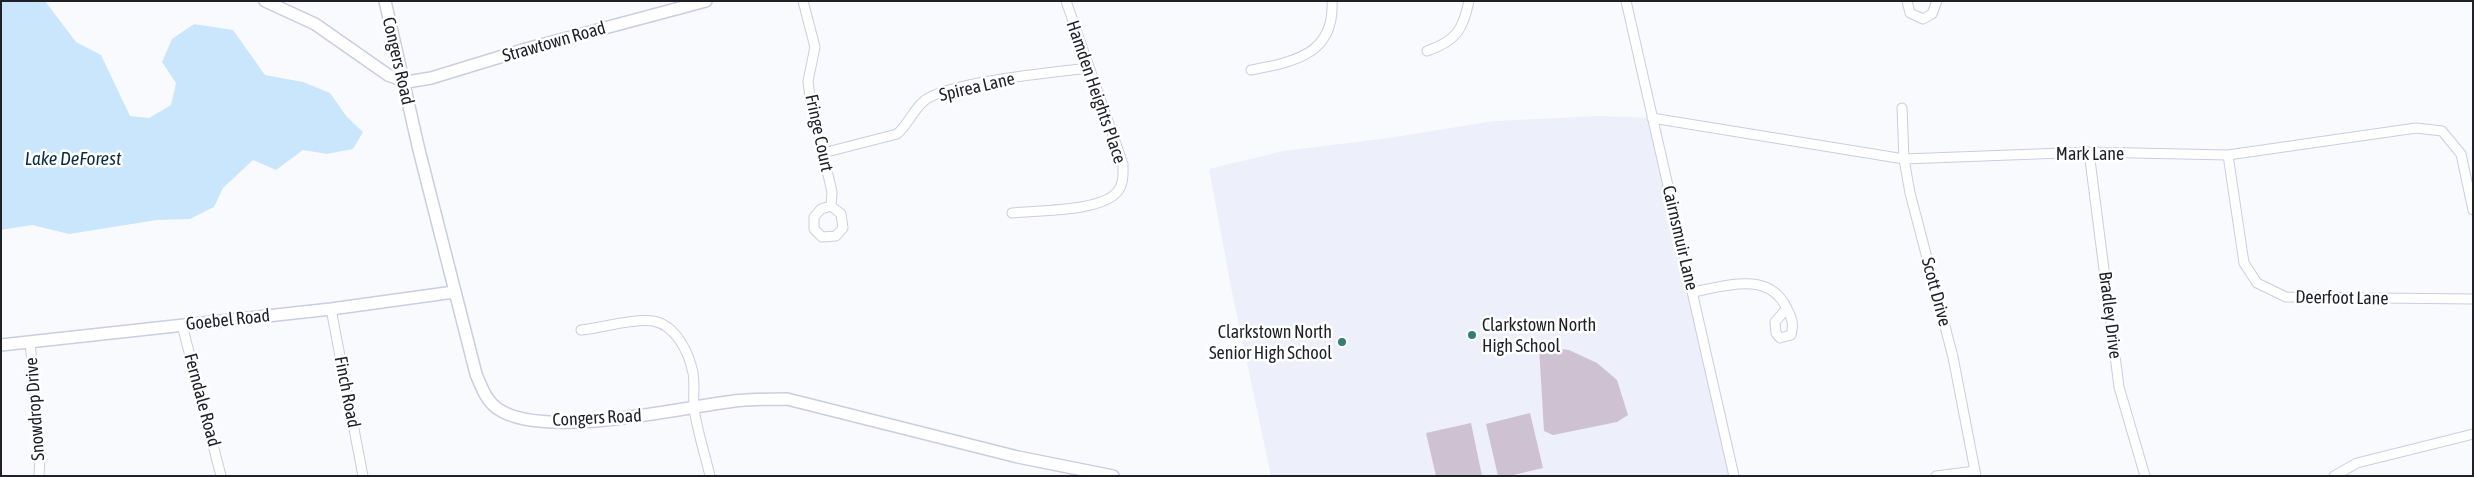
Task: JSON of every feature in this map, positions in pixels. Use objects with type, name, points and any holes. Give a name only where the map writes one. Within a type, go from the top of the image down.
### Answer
[{"type":"street","points":[[265,1],[315,24],[388,75],[403,82]]},
{"type":"street","name":"Congers Road","points":[[385,1],[454,292],[476,374],[489,400],[498,409],[510,415],[552,422],[629,417],[760,398],[787,399],[1085,473],[1113,476]]},
{"type":"street","name":"Strawtown Road","points":[[403,82],[431,78],[526,49],[706,1]]},
{"type":"street","name":"Fringe Court","points":[[803,1],[815,47],[808,81],[810,97],[832,192],[831,206]]},
{"type":"street","name":"Hamden Heights Place","points":[[1012,213],[1092,205],[1108,200],[1119,190],[1124,178],[1123,164],[1066,1]]},
{"type":"street","points":[[1251,70],[1290,63],[1308,54],[1321,42],[1329,28],[1332,1]]},
{"type":"street","points":[[1427,51],[1451,40],[1460,30],[1469,1]]},
{"type":"street","name":"Cairnsmuir Lane","points":[[1626,1],[1734,476]]},
{"type":"street","points":[[1907,1],[1910,13],[1923,19],[1932,14],[1937,1]]},
{"type":"street","name":"Spirea Lane","points":[[823,153],[897,134],[905,128],[924,101],[936,95],[1012,78],[1089,68]]},
{"type":"street","name":"Scott Drive","points":[[1902,108],[1904,159],[1910,193],[1953,357],[1976,473]]},
{"type":"street","name":"Mark Lane","points":[[1652,118],[1904,159],[2089,152],[2228,155],[2416,128],[2442,131],[2461,154],[2473,210]]},
{"type":"street","name":"Bradley Drive","points":[[2089,152],[2119,387],[2145,476]]},
{"type":"street","name":"Deerfoot Lane","points":[[2228,155],[2244,262],[2256,283],[2286,297],[2473,300]]},
{"type":"street","points":[[1693,292],[1747,282],[1760,284],[1773,291],[1787,308]]},
{"type":"street","name":"Goebel Road","points":[[1,345],[330,309],[454,292]]},
{"type":"street","name":"Finch Road","points":[[330,309],[363,476]]},
{"type":"street","points":[[581,330],[642,320],[655,321],[667,327],[678,337],[688,356],[693,375],[694,408],[710,476]]},
{"type":"street","name":"Ferndale Road","points":[[182,324],[221,476]]},
{"type":"street","name":"Snowdrop Drive","points":[[30,342],[40,455],[39,476]]},
{"type":"street","points":[[2334,476],[2357,463],[2473,434]]},
{"type":"street","points":[[1936,476],[1976,473]]},
{"type":"shaded area","name":"Clarkstown North High School","points":[[1600,116],[1652,118],[1734,476],[1271,476],[1232,292],[1209,169],[1283,151],[1389,138],[1494,121]]},
{"type":"shaded area","points":[[1539,347],[1569,350],[1597,363],[1617,380],[1628,415],[1617,422],[1553,435],[1544,431]]},
{"type":"shaded area","points":[[1530,413],[1543,468],[1509,476],[1498,476],[1486,424]]},
{"type":"shaded area","points":[[1471,423],[1482,476],[1436,476],[1426,433]]},
{"type":"water","name":"Lake DeForest","points":[[1,1],[45,1],[76,42],[101,55],[130,116],[149,118],[171,105],[176,83],[162,62],[172,39],[194,24],[233,30],[265,75],[303,82],[330,93],[347,117],[363,132],[353,149],[327,154],[303,150],[276,170],[253,160],[223,188],[214,207],[190,219],[157,220],[69,234],[32,225],[1,230]]},
{"type":"place","name":"Clarkstown North High School","points":[[1472,335]]},
{"type":"place","name":"Clarkstown North Senior High School","points":[[1342,342]]}]
